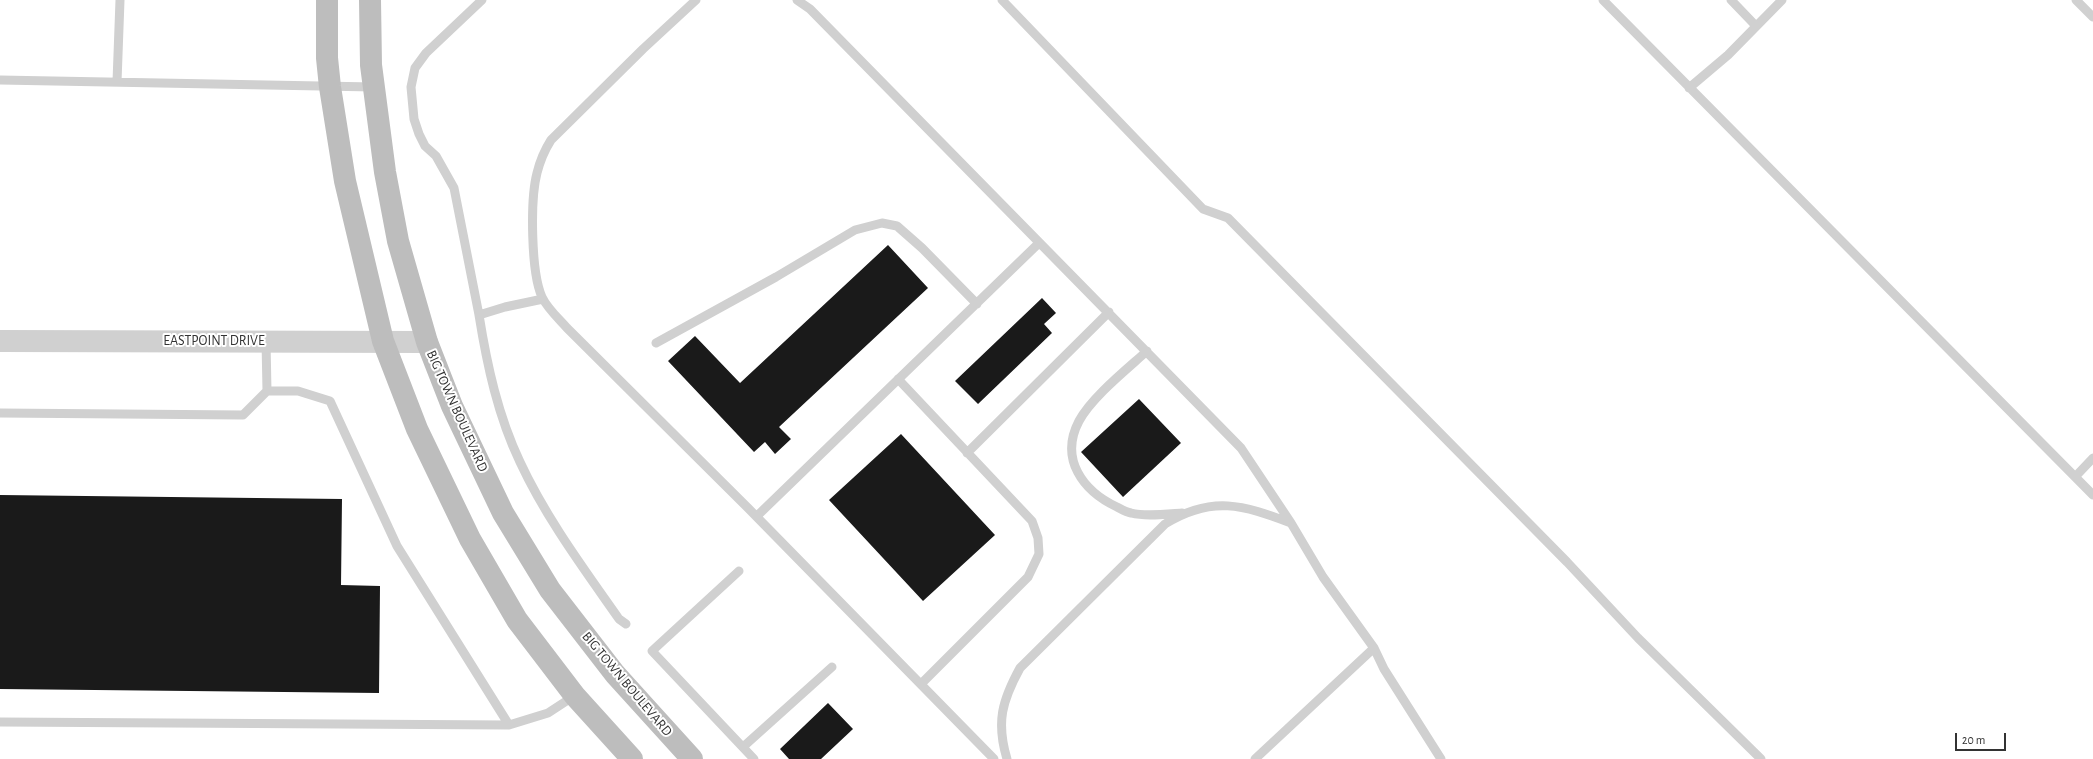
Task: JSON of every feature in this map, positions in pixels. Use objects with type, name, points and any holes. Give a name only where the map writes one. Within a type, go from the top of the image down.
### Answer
[{"type":"main road","points":[[327,0],[327,58],[330,87],[345,181],[383,341],[417,429],[470,538],[517,620],[575,696],[632,759]]},
{"type":"main road","name":"BIG TOWN BOULEVARD","points":[[370,0],[371,66],[385,172],[398,241],[427,342],[452,406],[503,513],[550,590],[615,674],[692,759]]},
{"type":"street","name":"EASTPOINT DRIVE","points":[[0,341],[427,342]]},
{"type":"lane","points":[[117,82],[120,0]]},
{"type":"lane","points":[[482,0],[426,53],[415,68],[411,87],[414,119],[425,146],[436,156],[454,188],[479,315],[484,349],[498,405],[520,461],[544,507],[578,560],[619,619],[626,624]]},
{"type":"lane","points":[[696,0],[643,49],[551,140],[542,155],[536,175],[533,254],[537,282],[543,299],[567,328],[757,516],[994,759]]},
{"type":"lane","points":[[797,0],[815,15],[1039,243],[1109,312],[1241,448],[1291,523],[1323,576],[1374,648],[1384,669],[1441,759]]},
{"type":"lane","points":[[1002,0],[1203,209],[1228,218],[1567,562],[1638,638],[1761,759]]},
{"type":"lane","points":[[1603,0],[2093,495]]},
{"type":"lane","points":[[1731,0],[1756,26]]},
{"type":"lane","points":[[1690,88],[1728,54],[1782,0]]},
{"type":"lane","points":[[2076,0],[2093,18]]},
{"type":"lane","points":[[0,80],[374,87]]},
{"type":"lane","points":[[656,343],[776,277],[855,230],[882,223],[897,226],[922,248],[977,304]]},
{"type":"lane","points":[[757,516],[1039,243]]},
{"type":"lane","points":[[479,315],[505,307],[543,299]]},
{"type":"lane","points":[[967,453],[1109,312]]},
{"type":"lane","points":[[0,413],[243,415],[267,390],[266,341]]},
{"type":"lane","points":[[1147,351],[1103,392],[1080,420],[1073,436],[1073,456],[1077,474],[1090,490],[1102,500],[1130,514],[1186,513]]},
{"type":"lane","points":[[898,379],[1032,520],[1038,538],[1039,554],[1028,577],[921,684]]},
{"type":"lane","points":[[267,390],[298,391],[330,401],[397,546],[508,724]]},
{"type":"lane","points":[[2075,477],[2093,458]]},
{"type":"lane","points":[[1007,759],[1002,741],[1001,720],[1003,706],[1007,692],[1020,668],[1165,524],[1186,513],[1216,505],[1236,506],[1260,512],[1291,523]]},
{"type":"lane","points":[[739,571],[652,651],[754,759]]},
{"type":"lane","points":[[1255,759],[1374,648]]},
{"type":"lane","points":[[743,747],[832,667]]},
{"type":"lane","points":[[0,722],[508,724],[548,713],[575,696]]},
{"type":"building","points":[[888,245],[928,288],[779,427],[791,439],[775,454],[765,442],[754,452],[668,361],[695,336],[740,383]]},
{"type":"building","points":[[1042,298],[1056,313],[1044,324],[1052,333],[978,404],[955,381]]},
{"type":"building","points":[[1139,399],[1181,443],[1123,497],[1081,452]]},
{"type":"building","points":[[901,434],[995,535],[923,601],[829,500]]},
{"type":"building","points":[[0,495],[342,499],[341,585],[380,586],[379,693],[0,689]]},
{"type":"building","points":[[828,703],[853,729],[821,759],[789,759],[780,749]]}]
